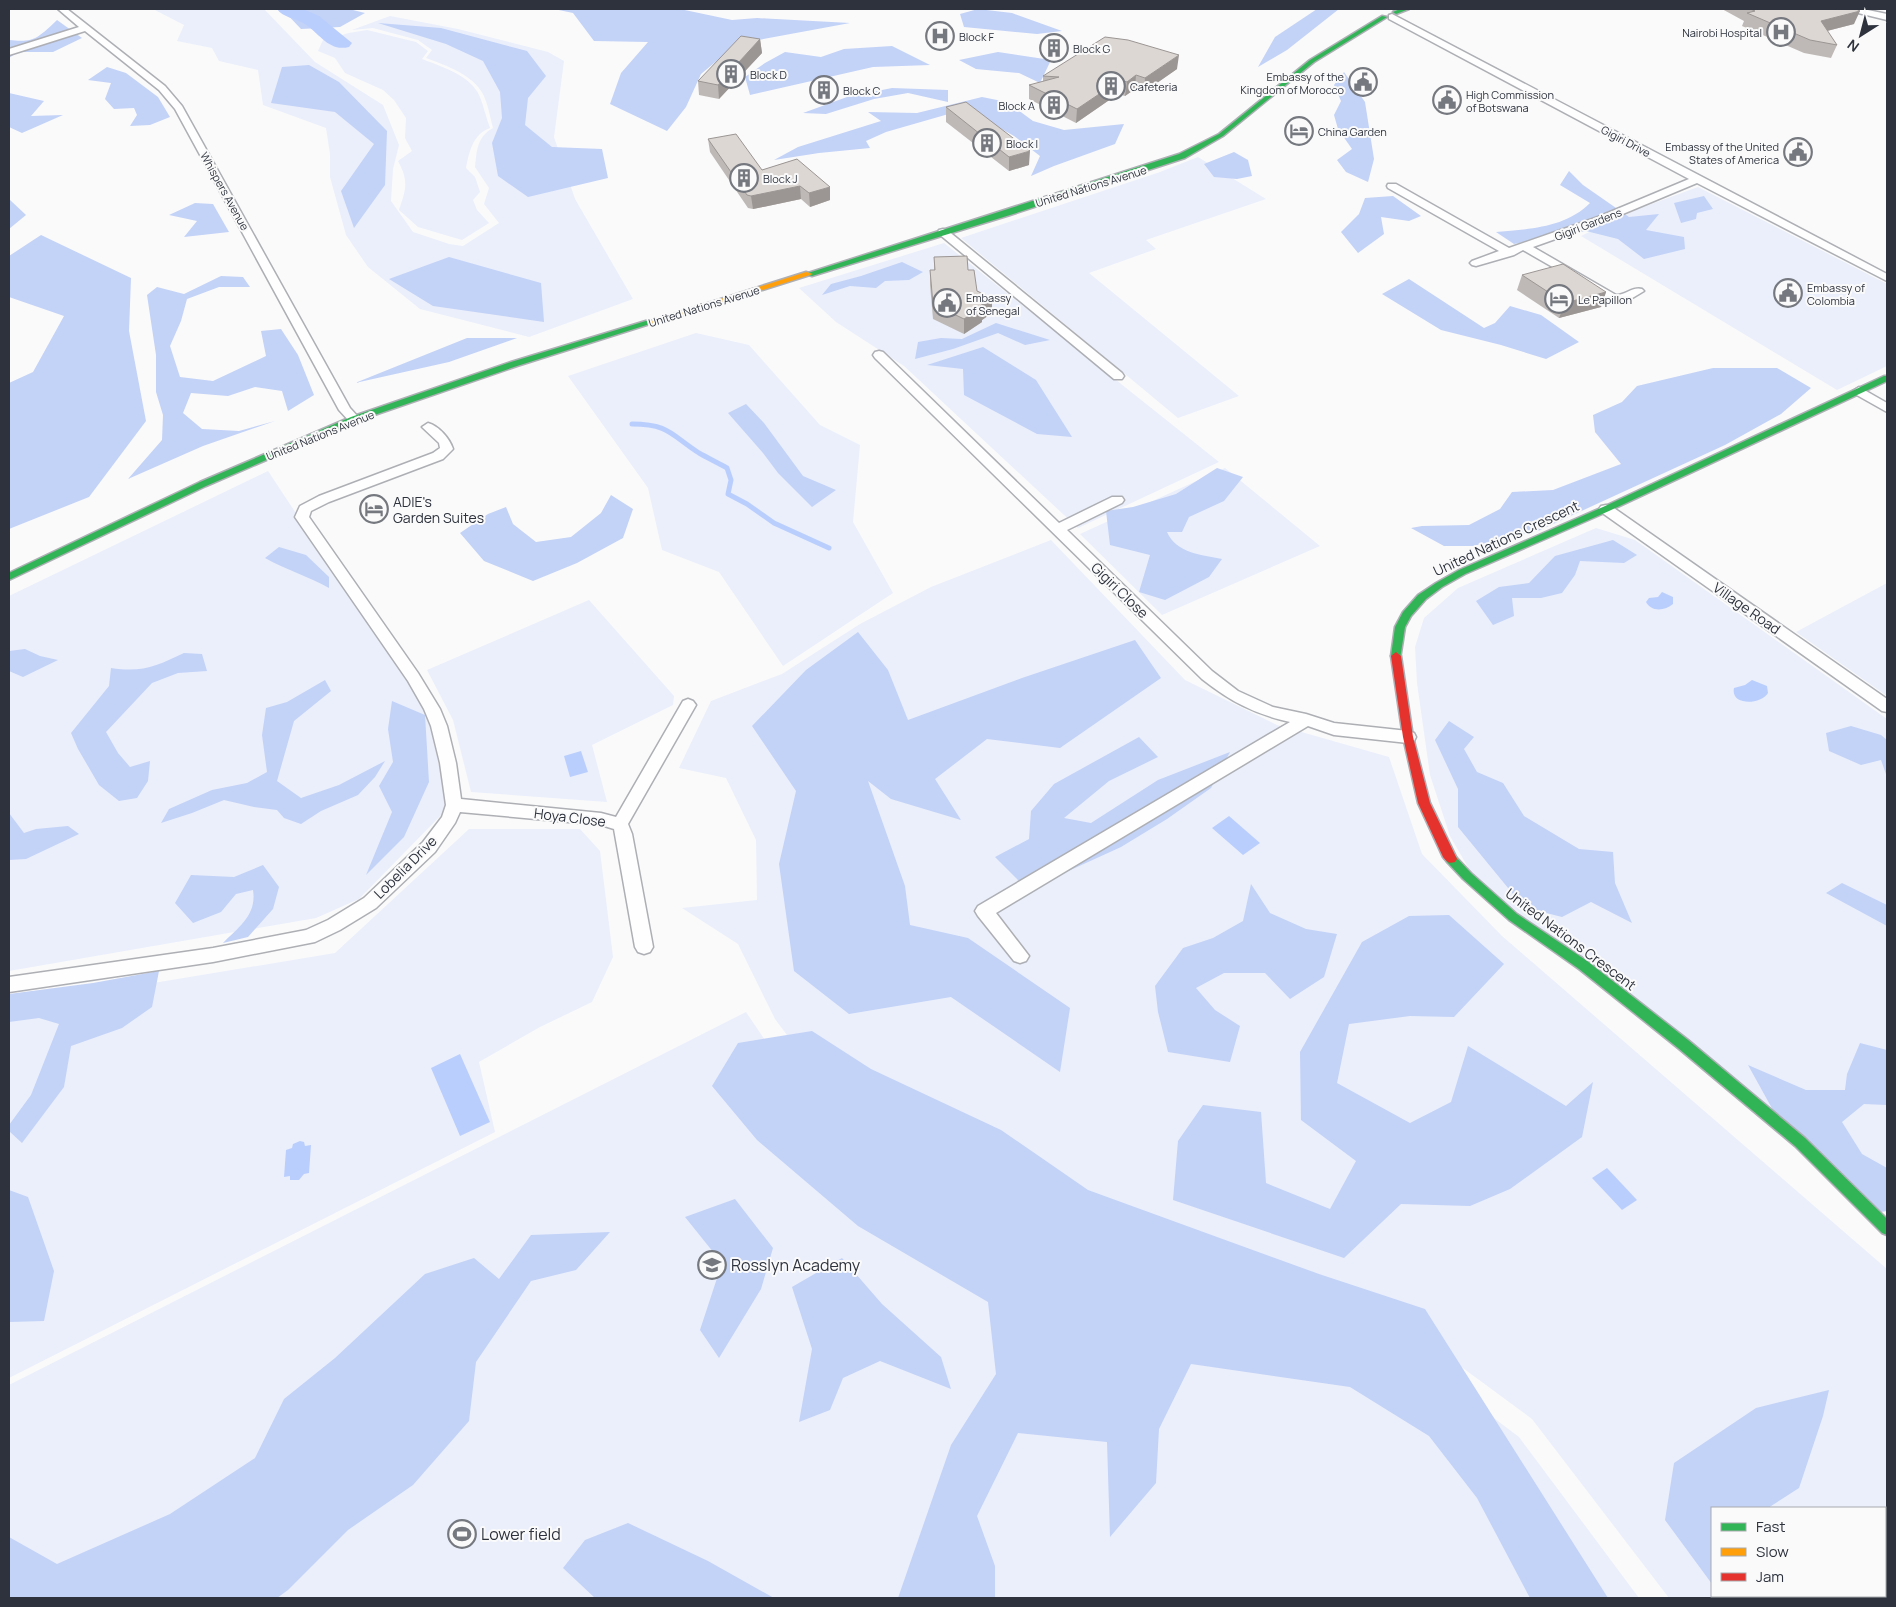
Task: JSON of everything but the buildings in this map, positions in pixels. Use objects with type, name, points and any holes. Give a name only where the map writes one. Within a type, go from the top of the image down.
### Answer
[{"type":"street","name":"Whispers Avenue","points":[[62,9],[162,88],[179,108],[349,415]]},
{"type":"street","points":[[1853,9],[1887,17]]},
{"type":"street","points":[[1344,28],[1389,12]]},
{"type":"street","name":"Gigiri Drive","points":[[1389,12],[1697,180],[1887,278]]},
{"type":"street","name":"United Nations Avenue","points":[[263,445],[536,348],[943,232],[1151,167],[1201,148],[1237,123],[1312,61],[1389,12]]},
{"type":"street","points":[[9,52],[86,28]]},
{"type":"street","name":"United Nations Avenue","points":[[829,263],[1184,146],[1212,130],[1324,40]]},
{"type":"street","name":"Gigiri Gardens","points":[[1476,263],[1510,253],[1602,219],[1697,180]]},
{"type":"street","points":[[1392,186],[1510,253]]},
{"type":"street","points":[[943,232],[1118,376]]},
{"type":"street","points":[[1525,247],[1614,298],[1625,298],[1638,291]]},
{"type":"street","name":"Gigiri Close","points":[[880,355],[1207,675],[1233,695],[1269,712],[1306,720],[1334,729],[1408,737]]},
{"type":"street","name":"United Nations Crescent","points":[[1887,378],[1606,509],[1462,572],[1439,584],[1407,614],[1400,627],[1396,656],[1408,737],[1424,803],[1448,854],[1467,876],[1513,918],[1583,965],[1683,1044],[1800,1142],[1887,1228]]},
{"type":"street","points":[[1859,391],[1887,408]]},
{"type":"street","name":"United Nations Avenue","points":[[9,577],[349,415]]},
{"type":"street","points":[[428,427],[444,442],[447,449],[438,456],[324,500],[305,509],[302,517],[413,677],[432,708],[439,726],[448,763],[454,805]]},
{"type":"street","points":[[1058,529],[1117,500]]},
{"type":"street","name":"Village Road","points":[[1606,509],[1887,706]]},
{"type":"street","points":[[620,824],[688,705]]},
{"type":"street","points":[[1020,956],[984,911],[1306,720]]},
{"type":"street","name":"Hoya Close","points":[[454,805],[601,819],[620,824],[624,834],[644,947]]},
{"type":"street","name":"Lobelia Drive","points":[[9,985],[213,955],[309,937],[353,915],[376,897],[429,847],[449,819],[454,805]]},
{"type":"shaded area","points":[[153,9],[264,9],[315,62],[383,105],[399,145],[393,169],[391,201],[413,232],[449,244],[463,246],[499,223],[484,204],[489,188],[475,167],[477,150],[481,140],[493,128],[483,94],[466,76],[426,58],[432,50],[418,40],[373,28],[352,30],[390,16],[458,29],[548,52],[564,61],[554,137],[575,199],[633,299],[529,337],[420,309],[368,267],[346,235],[330,177],[330,154],[326,128],[263,105],[258,70],[219,61],[212,48],[177,41],[184,25]]},
{"type":"shaded area","points":[[282,9],[349,9],[365,13],[340,27],[301,29]]},
{"type":"shaded area","points":[[554,9],[680,9],[732,20],[757,18],[850,23],[737,44],[701,74],[686,107],[667,131],[610,104],[621,73],[648,42],[594,41],[573,13]]},
{"type":"shaded area","points":[[978,9],[1012,13],[1062,31],[1037,34],[964,27],[960,14]]},
{"type":"shaded area","points":[[1317,9],[1339,9],[1287,50],[1258,67],[1275,37]]},
{"type":"shaded area","points":[[57,20],[82,38],[53,52],[18,52],[9,58],[9,40],[24,41],[35,38]]},
{"type":"shaded area","points":[[378,23],[441,28],[527,51],[546,76],[528,98],[525,125],[552,147],[602,149],[608,178],[528,197],[498,176],[492,143],[502,118],[500,92],[483,61],[446,44]]},
{"type":"shaded area","points":[[367,30],[416,42],[428,51],[422,59],[463,77],[476,89],[480,97],[490,128],[479,135],[473,144],[466,168],[475,177],[480,192],[473,200],[477,210],[489,223],[462,240],[418,227],[399,210],[405,180],[398,161],[412,151],[405,138],[406,118],[394,100],[383,90],[345,73],[335,58],[318,51],[323,40]]},
{"type":"shaded area","points":[[892,46],[930,65],[873,67],[750,95],[745,77],[785,52],[821,57],[844,49]]},
{"type":"shaded area","points":[[998,52],[1051,60],[1040,83],[1019,73],[976,69],[959,60]]},
{"type":"shaded area","points":[[309,65],[339,82],[387,131],[385,185],[354,228],[341,191],[374,144],[335,112],[271,103],[282,67]]},
{"type":"shaded area","points":[[107,67],[126,73],[158,97],[170,117],[150,125],[130,126],[137,115],[134,108],[114,109],[105,99],[111,83],[88,80]]},
{"type":"shaded area","points":[[1344,72],[1365,102],[1374,159],[1368,182],[1346,172],[1337,160],[1352,149],[1338,129],[1334,115],[1341,101],[1334,85]]},
{"type":"shaded area","points":[[892,88],[948,90],[948,102],[908,93],[874,99],[826,114],[803,113],[847,97]]},
{"type":"shaded area","points":[[9,93],[44,101],[31,116],[63,115],[22,133],[9,127]]},
{"type":"shaded area","points":[[982,97],[1007,102],[1033,121],[1064,130],[1124,124],[1115,144],[1031,176],[1040,156],[1014,136],[989,122],[959,111],[886,132],[866,141],[870,148],[774,160],[798,147],[881,121],[868,112],[917,113]]},
{"type":"shaded area","points":[[1234,152],[1248,160],[1252,176],[1237,179],[1214,177],[1204,164]]},
{"type":"shaded area","points":[[1198,157],[1266,199],[1146,240],[1156,249],[1089,273],[1239,396],[1178,418],[961,238],[1160,172]]},
{"type":"shaded area","points":[[1569,171],[1583,185],[1629,217],[1659,214],[1646,230],[1684,237],[1685,249],[1644,259],[1618,239],[1586,231],[1514,244],[1496,232],[1546,226],[1569,218],[1590,203],[1560,185]]},
{"type":"shaded area","points":[[1698,187],[1887,284],[1887,366],[1837,390],[1581,236],[1638,209]]},
{"type":"shaded area","points":[[1393,196],[1421,216],[1409,221],[1381,217],[1384,234],[1358,253],[1341,232],[1359,214],[1365,198]]},
{"type":"shaded area","points":[[1704,196],[1713,209],[1697,213],[1696,219],[1681,223],[1674,203]]},
{"type":"shaded area","points":[[9,199],[26,215],[9,229]]},
{"type":"shaded area","points":[[195,203],[213,204],[229,232],[184,237],[197,221],[169,215]]},
{"type":"shaded area","points":[[41,235],[131,278],[129,331],[146,421],[89,497],[9,529],[9,383],[33,372],[64,316],[9,297],[9,256]]},
{"type":"shaded area","points":[[944,243],[1219,462],[1078,528],[904,366],[836,322],[799,288]]},
{"type":"shaded area","points":[[449,257],[541,283],[544,322],[433,306],[389,279]]},
{"type":"shaded area","points":[[902,262],[923,272],[909,280],[885,281],[876,288],[850,286],[822,295],[831,284]]},
{"type":"shaded area","points":[[221,276],[243,277],[250,287],[219,287],[187,299],[181,321],[170,346],[180,377],[213,381],[266,356],[261,331],[281,329],[298,355],[314,395],[288,411],[282,391],[255,387],[228,396],[191,393],[183,413],[202,429],[239,431],[275,421],[203,446],[128,479],[162,440],[163,415],[156,392],[156,355],[147,295],[157,287],[184,294]]},
{"type":"shaded area","points":[[1409,279],[1484,328],[1495,323],[1510,306],[1541,315],[1579,342],[1546,359],[1501,345],[1441,330],[1382,294]]},
{"type":"shaded area","points":[[996,323],[1050,340],[1025,345],[998,333],[953,349],[915,359],[918,342],[941,338],[962,339]]},
{"type":"shaded area","points":[[696,333],[749,345],[820,425],[860,445],[853,522],[893,593],[783,666],[719,572],[662,550],[648,488],[568,376]]},
{"type":"shaded area","points":[[467,338],[517,338],[449,362],[355,383]]},
{"type":"shaded area","points":[[983,347],[1036,380],[1072,437],[1037,434],[964,395],[963,369],[927,365]]},
{"type":"shaded area","points":[[1713,368],[1777,368],[1811,388],[1781,414],[1725,445],[1538,531],[1473,546],[1444,546],[1411,528],[1469,525],[1500,509],[1512,492],[1553,490],[1621,464],[1595,432],[1593,415],[1622,402],[1637,386]]},
{"type":"shaded area","points":[[746,404],[764,423],[803,476],[836,490],[812,507],[778,473],[728,413]]},
{"type":"shaded area","points":[[1217,468],[1243,477],[1224,501],[1189,517],[1182,532],[1167,532],[1171,539],[1183,549],[1222,559],[1209,577],[1165,600],[1139,592],[1150,555],[1110,545],[1106,511],[1133,507],[1176,494]]},
{"type":"shaded area","points":[[1225,468],[1320,546],[1162,615],[1080,534]]},
{"type":"shaded area","points":[[268,471],[425,708],[448,808],[359,899],[316,918],[9,971],[9,596]]},
{"type":"shaded area","points":[[611,495],[633,509],[623,538],[577,563],[533,581],[484,561],[460,533],[488,514],[506,507],[513,524],[536,542],[571,537],[601,513]]},
{"type":"shaded area","points":[[1596,528],[1635,540],[1887,719],[1887,1209],[1473,876],[1450,836],[1430,775],[1417,683],[1415,647],[1424,618],[1458,588]]},
{"type":"shaded area","points":[[1051,540],[1185,680],[1277,725],[1389,757],[1422,854],[1502,936],[1887,1269],[1887,1598],[1669,1598],[1532,1419],[1429,1343],[1058,1194],[807,1062],[775,1019],[738,944],[682,908],[757,900],[756,840],[726,778],[679,768],[711,701],[782,674],[860,624],[931,587]]},
{"type":"shaded area","points":[[1613,540],[1637,555],[1624,563],[1580,561],[1575,575],[1562,593],[1541,598],[1512,598],[1514,616],[1493,625],[1476,601],[1499,587],[1529,583],[1555,556]]},
{"type":"shaded area","points":[[279,547],[306,555],[329,577],[329,588],[265,558]]},
{"type":"shaded area","points":[[1887,583],[1887,696],[1796,632]]},
{"type":"shaded area","points":[[1662,592],[1673,597],[1673,604],[1666,608],[1651,608],[1646,602],[1649,598],[1658,597]]},
{"type":"shaded area","points":[[589,600],[674,696],[673,705],[592,745],[607,802],[471,792],[453,720],[427,670]]},
{"type":"shaded area","points":[[858,632],[888,670],[908,720],[1022,678],[1135,640],[1161,678],[1060,748],[987,739],[935,779],[961,820],[891,799],[868,781],[905,886],[910,925],[968,938],[1070,1008],[1060,1072],[951,997],[849,1014],[794,971],[779,864],[796,791],[752,726],[806,670]]},
{"type":"shaded area","points":[[25,649],[40,656],[58,660],[23,677],[9,671],[9,651]]},
{"type":"shaded area","points":[[184,653],[202,654],[207,671],[178,673],[152,683],[106,732],[118,753],[130,767],[150,761],[148,781],[137,798],[119,801],[99,785],[71,733],[109,686],[111,668],[141,669],[166,662]]},
{"type":"shaded area","points":[[325,680],[331,691],[294,721],[277,781],[301,798],[339,785],[385,761],[375,777],[358,795],[321,811],[301,824],[284,818],[277,810],[224,800],[161,823],[169,809],[212,790],[247,783],[267,772],[262,735],[266,708],[287,702]]},
{"type":"shaded area","points":[[1752,680],[1767,686],[1768,693],[1759,700],[1741,701],[1734,694],[1734,688],[1745,685]]},
{"type":"shaded area","points":[[392,701],[425,715],[429,782],[404,837],[366,875],[392,812],[379,786],[393,762],[388,729]]},
{"type":"shaded area","points":[[1449,721],[1474,737],[1464,749],[1477,772],[1503,783],[1524,816],[1579,849],[1613,852],[1615,883],[1632,923],[1591,902],[1562,917],[1527,908],[1513,894],[1458,827],[1458,789],[1435,740]]},
{"type":"shaded area","points":[[1851,726],[1881,735],[1887,740],[1887,777],[1881,760],[1861,765],[1829,751],[1826,733]]},
{"type":"shaded area","points":[[1139,737],[1158,757],[1109,781],[1064,818],[1091,823],[1158,780],[1230,752],[1211,788],[1167,819],[1121,847],[1064,873],[1022,884],[995,857],[1029,839],[1031,811],[1054,784]]},
{"type":"shaded area","points":[[581,751],[588,772],[570,777],[564,756]]},
{"type":"shaded area","points":[[9,813],[24,833],[36,829],[68,826],[79,834],[26,859],[9,860]]},
{"type":"shaded area","points":[[1229,816],[1260,843],[1243,855],[1212,828]]},
{"type":"shaded area","points":[[469,829],[580,829],[600,851],[613,957],[592,1002],[540,1027],[479,1062],[495,1132],[9,1378],[9,1007],[335,953]]},
{"type":"shaded area","points":[[263,865],[279,887],[273,909],[248,937],[223,943],[241,926],[249,914],[254,899],[253,890],[236,894],[221,912],[193,923],[175,903],[191,875],[234,877]]},
{"type":"shaded area","points":[[1842,883],[1887,905],[1887,926],[1826,893]]},
{"type":"shaded area","points":[[1251,884],[1270,913],[1306,929],[1337,934],[1324,977],[1290,999],[1265,973],[1224,973],[1196,988],[1215,1010],[1240,1026],[1230,1062],[1168,1052],[1158,1012],[1155,986],[1183,948],[1213,938],[1243,921]]},
{"type":"shaded area","points":[[1449,915],[1504,964],[1454,1017],[1410,1016],[1349,1024],[1337,1083],[1410,1123],[1451,1102],[1468,1046],[1566,1106],[1593,1082],[1582,1137],[1510,1189],[1470,1206],[1401,1204],[1344,1258],[1173,1200],[1178,1141],[1203,1105],[1261,1112],[1266,1183],[1330,1209],[1356,1161],[1301,1120],[1300,1052],[1362,942],[1409,916]]},
{"type":"shaded area","points":[[159,971],[152,1007],[122,1028],[71,1046],[64,1087],[22,1143],[9,1131],[9,1125],[31,1095],[59,1024],[39,1018],[9,1022],[9,994],[93,983]]},
{"type":"shaded area","name":"Rosslyn Academy","points":[[746,1012],[793,1082],[1425,1366],[1519,1437],[1639,1598],[9,1598],[9,1385]]},
{"type":"shaded area","points":[[812,1031],[871,1069],[1001,1130],[1088,1190],[1319,1274],[1425,1309],[1608,1598],[1530,1598],[1477,1498],[1429,1436],[1350,1387],[1191,1364],[1159,1429],[1156,1483],[1110,1537],[1107,1442],[1018,1433],[977,1516],[995,1566],[995,1598],[898,1598],[951,1445],[996,1374],[988,1302],[858,1226],[757,1140],[712,1086],[738,1043]]},
{"type":"shaded area","points":[[1860,1043],[1887,1050],[1887,1105],[1864,1104],[1842,1122],[1862,1154],[1887,1168],[1887,1211],[1881,1212],[1774,1112],[1748,1065],[1806,1090],[1845,1090],[1847,1074]]},
{"type":"shaded area","points":[[460,1054],[490,1122],[460,1136],[431,1068]]},
{"type":"shaded area","points":[[300,1141],[304,1142],[305,1146],[311,1145],[309,1173],[304,1174],[299,1180],[290,1180],[290,1176],[284,1177],[286,1150],[292,1148],[293,1144]]},
{"type":"shaded area","points":[[1607,1168],[1637,1200],[1622,1210],[1592,1178]]},
{"type":"shaded area","points":[[9,1190],[28,1197],[54,1271],[44,1321],[9,1322]]},
{"type":"shaded area","points":[[735,1199],[773,1248],[761,1289],[719,1358],[700,1330],[722,1263],[685,1217]]},
{"type":"shaded area","points":[[610,1232],[576,1270],[531,1281],[476,1362],[469,1421],[413,1485],[348,1530],[288,1590],[277,1598],[9,1598],[9,1537],[57,1564],[170,1514],[255,1458],[284,1399],[335,1358],[425,1274],[474,1258],[499,1279],[531,1235]]},
{"type":"shaded area","points":[[842,1258],[882,1304],[941,1357],[951,1389],[880,1361],[843,1378],[830,1410],[799,1422],[812,1349],[792,1287]]},
{"type":"shaded area","points":[[1829,1390],[1823,1416],[1799,1488],[1770,1507],[1711,1507],[1711,1583],[1665,1520],[1674,1463],[1756,1408]]},
{"type":"shaded area","points":[[628,1523],[708,1561],[774,1598],[595,1598],[563,1568],[585,1540]]},
{"type":"waterway","points":[[287,9],[312,20],[327,34],[342,43]]},
{"type":"waterway","points":[[632,424],[662,428],[699,453],[727,468],[731,480],[728,494],[747,504],[774,523],[829,548]]},
{"type":"traffic: fast","points":[[1396,12],[1406,9]]},
{"type":"traffic: fast","points":[[809,274],[1007,213],[1182,156],[1221,135],[1312,61],[1384,17]]},
{"type":"traffic: fast","points":[[9,577],[203,484],[354,419],[514,364],[652,322]]},
{"type":"traffic: fast","points":[[1396,656],[1400,627],[1407,614],[1422,597],[1439,585],[1462,572],[1606,509],[1887,378]]},
{"type":"traffic: fast","points":[[1451,859],[1513,917],[1583,965],[1683,1044],[1800,1142],[1887,1228]]},
{"type":"traffic: slow","points":[[652,322],[809,274]]},
{"type":"traffic: jam","points":[[1396,656],[1408,737],[1424,803],[1451,859]]},
{"type":"place","name":"Nairobi Hospital","points":[[1781,32]]},
{"type":"place","name":"Block F","points":[[940,36]]},
{"type":"place","name":"Block G","points":[[1054,48]]},
{"type":"place","name":"Block D","points":[[731,74]]},
{"type":"place","name":"Embassy of the Kingdom of Morocco","points":[[1363,82]]},
{"type":"place","name":"Cafeteria","points":[[1111,86]]},
{"type":"place","name":"Block C","points":[[824,90]]},
{"type":"place","name":"High Commission of Botswana","points":[[1447,100]]},
{"type":"place","name":"Block A","points":[[1054,105]]},
{"type":"place","name":"China Garden","points":[[1299,131]]},
{"type":"place","name":"Block I","points":[[987,143]]},
{"type":"place","name":"Embassy of the United States of America","points":[[1798,152]]},
{"type":"place","name":"Block J","points":[[744,178]]},
{"type":"place","name":"Embassy of Colombia","points":[[1788,293]]},
{"type":"place","name":"Le Papillon","points":[[1559,299]]},
{"type":"place","name":"Embassy of Senegal","points":[[947,303]]},
{"type":"place","name":"ADIE's Garden Suites","points":[[374,509]]},
{"type":"place","name":"Rosslyn Academy","points":[[712,1265]]},
{"type":"place","name":"Lower field","points":[[462,1534]]}]
